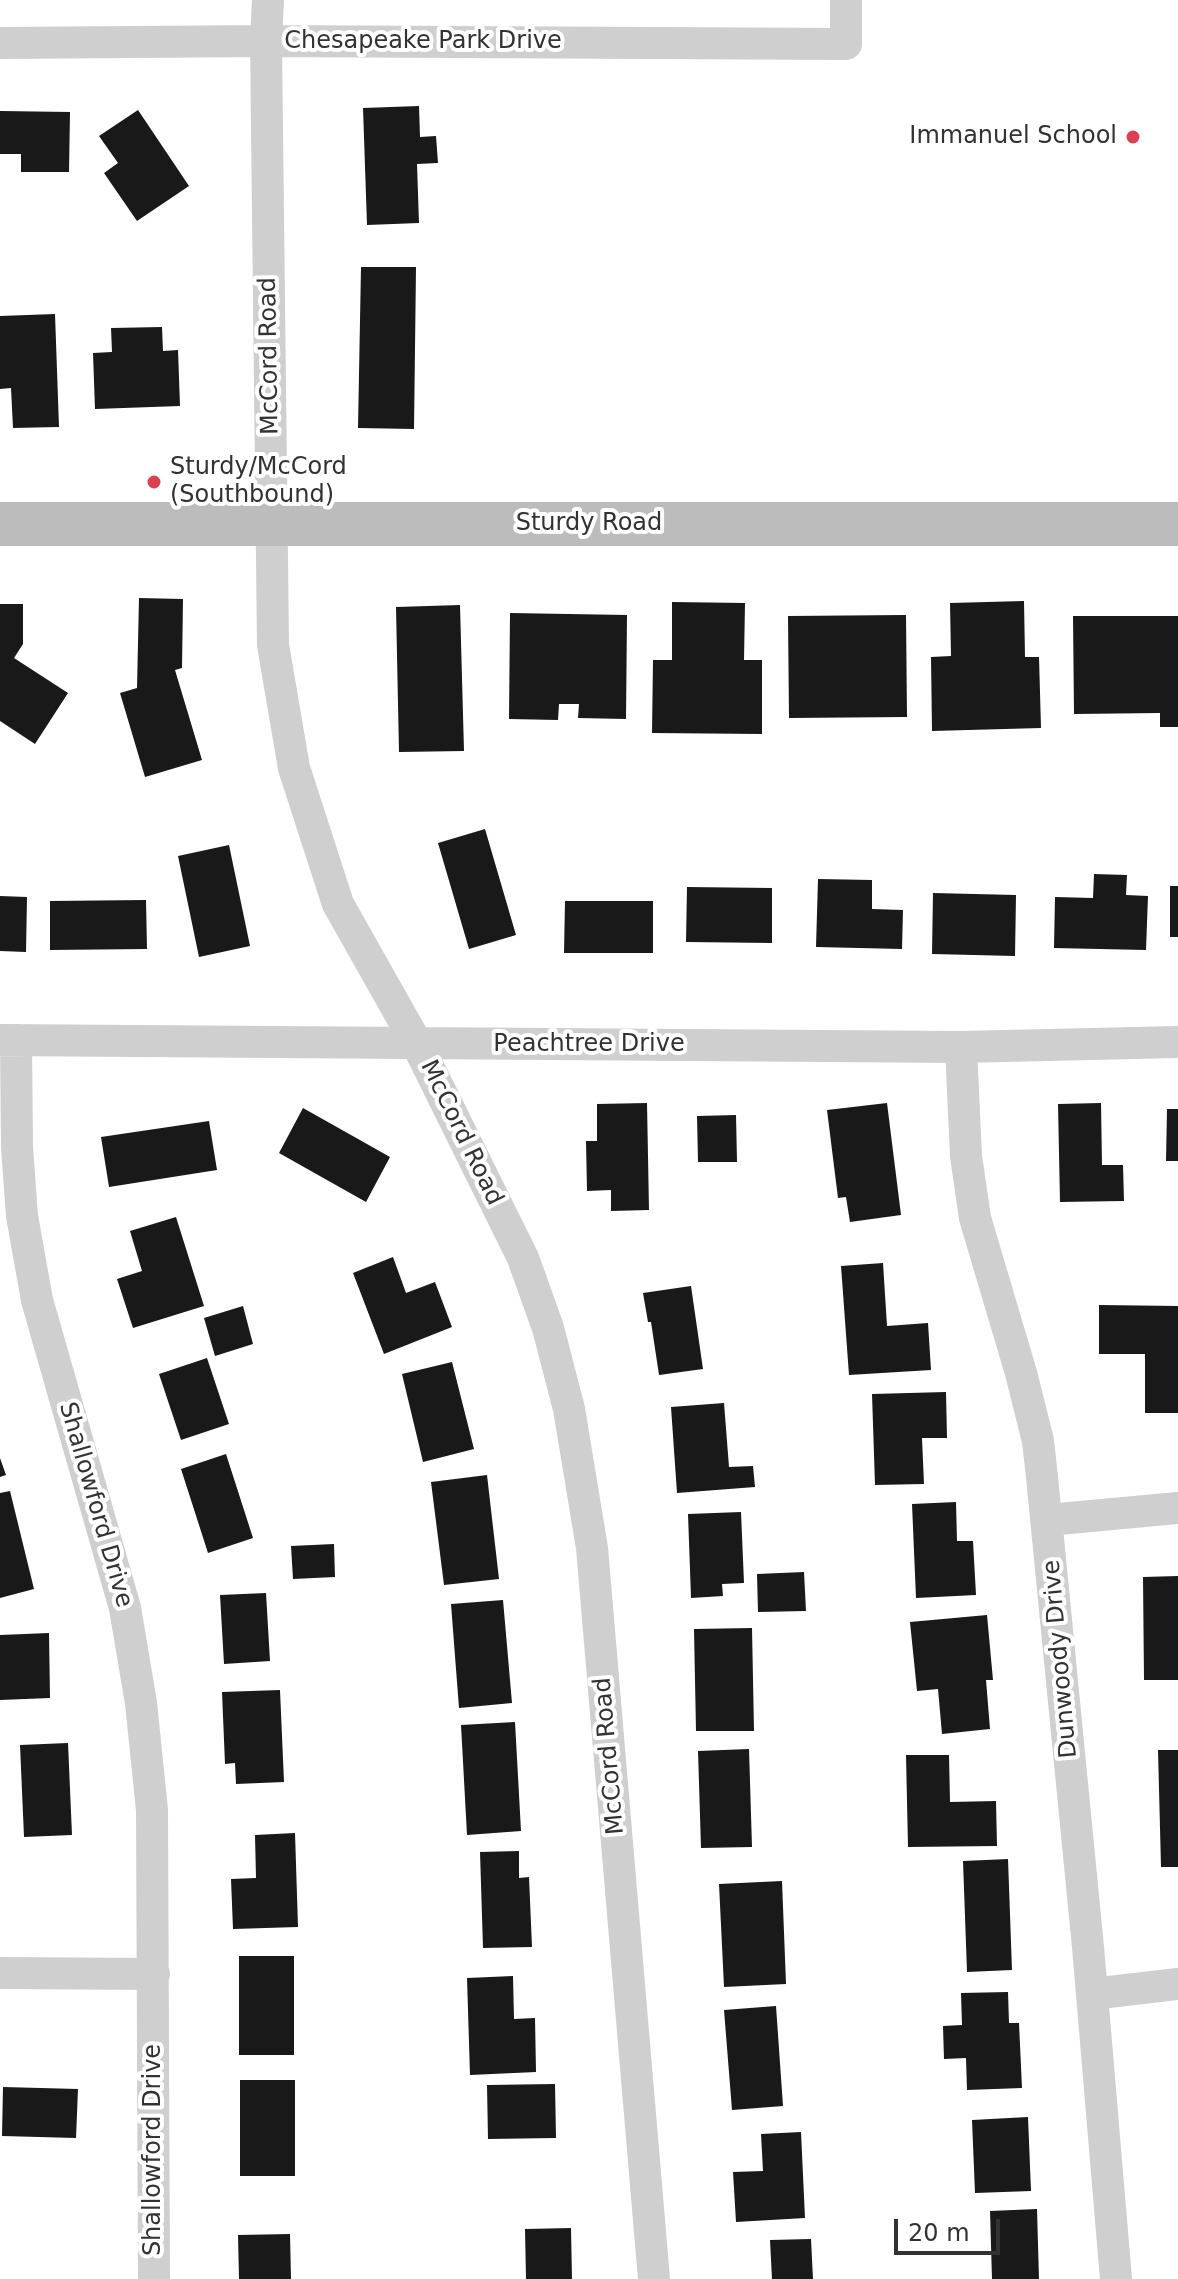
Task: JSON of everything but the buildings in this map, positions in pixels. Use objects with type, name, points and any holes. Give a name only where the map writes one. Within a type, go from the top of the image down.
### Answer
[{"type":"street","name":"McCord Road","points":[[268,0],[273,645],[294,768],[338,904],[417,1044],[523,1258],[548,1328],[569,1409],[592,1548],[654,2279]]},
{"type":"street","name":"Chesapeake Park Drive","points":[[0,43],[846,44],[846,0]]},
{"type":"street","name":"Sturdy Road","points":[[0,524],[1178,524]]},
{"type":"street","name":"Peachtree Drive","points":[[8,1040],[961,1047],[1178,1042]]},
{"type":"street","name":"Shallowford Drive","points":[[8,1040],[22,1216],[37,1300],[125,1608],[141,1703],[152,1810],[154,2279]]},
{"type":"street","name":"Dunwoody Drive","points":[[961,1047],[966,1156],[975,1218],[1038,1441],[1048,1520],[1116,2279]]},
{"type":"street","points":[[1048,1520],[1178,1508]]},
{"type":"street","points":[[0,1973],[154,1974]]},
{"type":"street","points":[[1092,1994],[1178,1984]]},
{"type":"place","name":"Immanuel School","points":[[1133,137]]},
{"type":"place","name":"Sturdy/McCord (Southbound)","points":[[154,482]]}]
